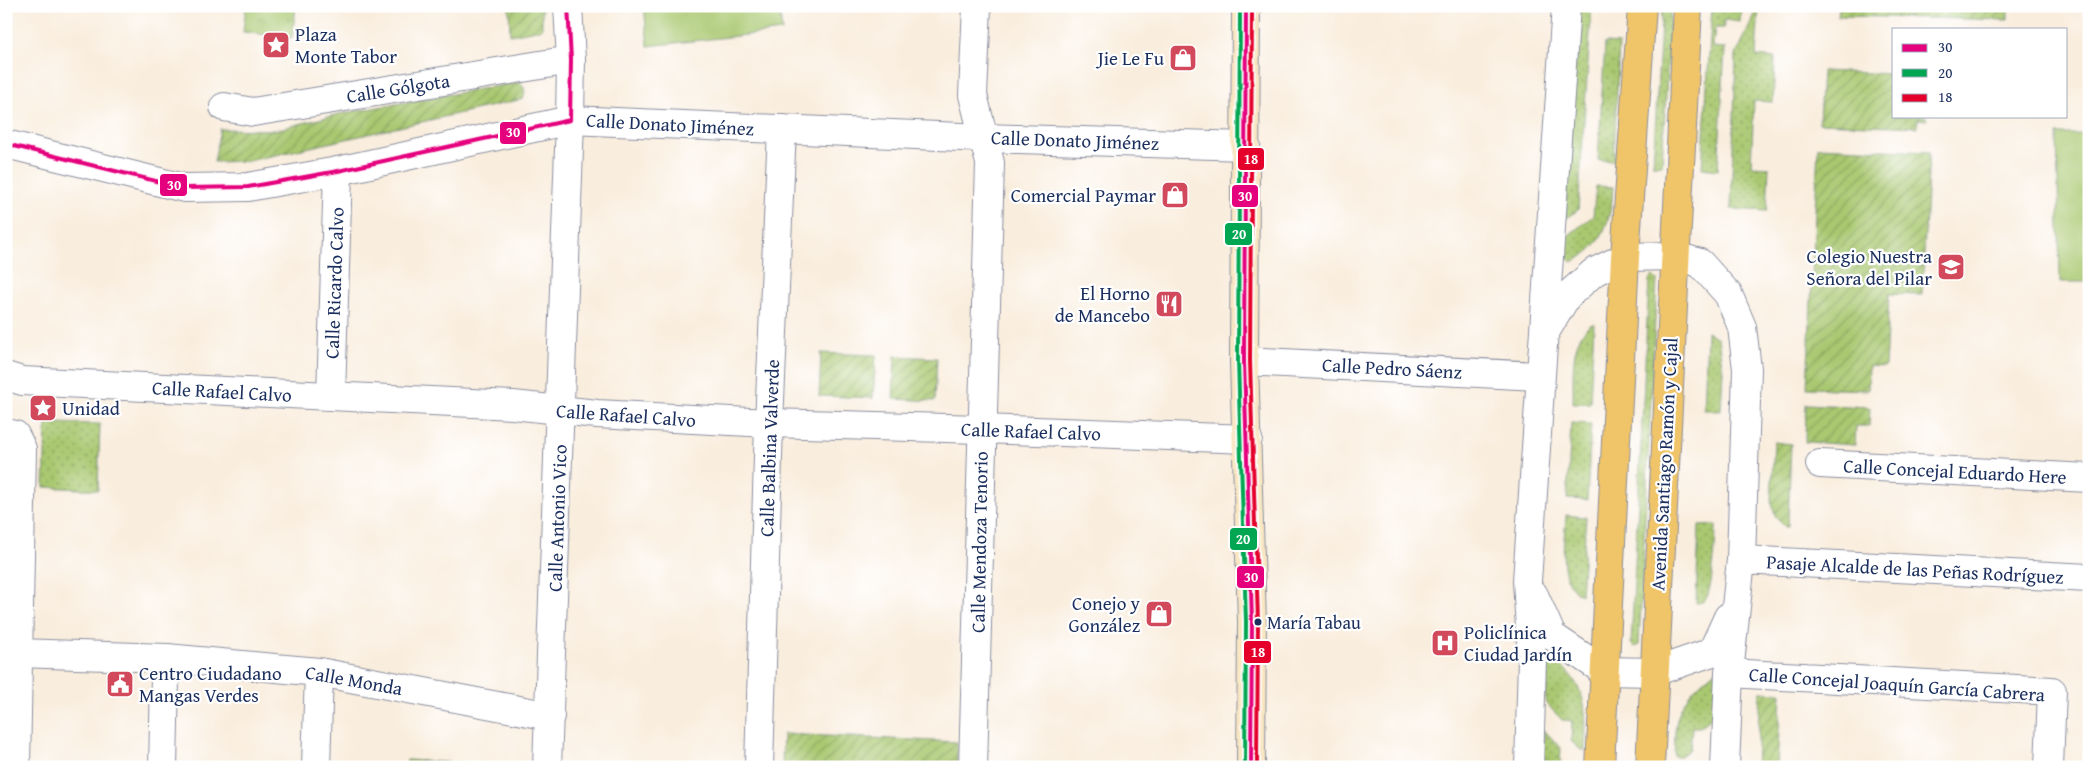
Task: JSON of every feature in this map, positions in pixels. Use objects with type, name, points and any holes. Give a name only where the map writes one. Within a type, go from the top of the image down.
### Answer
[{"type":"main road","points":[[1246,6],[1244,361],[1248,440],[1252,622],[1252,767]]},
{"type":"main road","points":[[1600,767],[1625,257],[1642,6]]},
{"type":"main road","name":"Avenida Santiago Ramón y Cajal","points":[[1650,767],[1688,6]]},
{"type":"street","name":"Calle Antonio Vico","points":[[547,767],[570,120],[571,60],[568,6]]},
{"type":"street","name":"Calle Mendoza Tenorio","points":[[973,767],[990,163],[973,95],[977,6]]},
{"type":"street","points":[[1529,767],[1532,659],[1527,581],[1542,336],[1566,6]]},
{"type":"street","name":"Calle Gólgota","points":[[224,107],[254,112],[571,60]]},
{"type":"street","name":"Calle Donato Jiménez","points":[[6,144],[184,188],[248,187],[338,170],[570,120],[984,138],[1246,146]]},
{"type":"street","name":"Calle Balbina Valverde","points":[[760,767],[769,424],[782,129]]},
{"type":"street","name":"Calle Ricardo Calvo","points":[[331,396],[338,170]]},
{"type":"street","points":[[1542,336],[1568,296],[1594,272],[1625,257],[1675,256],[1700,263],[1728,294],[1742,327],[1747,369],[1741,560],[1729,673],[1725,767]]},
{"type":"street","name":"Calle Pedro Sáenz","points":[[1244,361],[1540,376]]},
{"type":"street","name":"Calle Rafael Calvo","points":[[6,376],[22,381],[513,406],[561,411],[769,424],[982,428],[1248,440]]},
{"type":"street","points":[[6,433],[15,435],[22,449],[12,654],[16,767]]},
{"type":"street","name":"Calle Concejal Eduardo Here","points":[[1820,464],[2089,478]]},
{"type":"street","name":"Pasaje Alcalde de las Peñas Rodríguez","points":[[1741,560],[2089,578]]},
{"type":"street","points":[[1527,581],[1552,636],[1604,671],[1654,672],[1712,652],[1736,602]]},
{"type":"street","name":"Calle Monda","points":[[12,654],[167,658],[319,672],[550,716]]},
{"type":"street","points":[[163,767],[167,658]]},
{"type":"street","points":[[316,767],[319,672]]},
{"type":"street","name":"Calle Concejal Joaquín García Cabrera","points":[[1729,673],[2052,691],[2049,767]]},
{"type":"green space","points":[[246,6],[296,6],[292,38],[243,32]]},
{"type":"green space","points":[[509,6],[542,6],[542,29],[510,35]]},
{"type":"green space","points":[[644,6],[779,6],[782,31],[648,46]]},
{"type":"green space","points":[[1577,6],[1589,6],[1591,18],[1578,210],[1565,219]]},
{"type":"green space","points":[[1662,6],[1671,6],[1662,165],[1653,165]]},
{"type":"green space","points":[[1712,6],[1741,6],[1740,22],[1724,20],[1724,28],[1715,28],[1713,47],[1725,48],[1718,170],[1702,168]]},
{"type":"green space","points":[[1756,6],[1759,6],[1756,56],[1775,58],[1773,102],[1754,101],[1751,166],[1769,167],[1767,211],[1731,209],[1736,55],[1756,12]]},
{"type":"green space","points":[[1839,6],[2008,6],[2008,20],[1838,16]]},
{"type":"green space","points":[[1605,43],[1619,44],[1614,161],[1598,160]]},
{"type":"green space","points":[[1822,71],[1892,74],[1892,118],[1927,118],[1927,120],[1918,119],[1917,127],[1819,123]]},
{"type":"green space","points":[[520,82],[524,90],[523,99],[249,161],[214,162],[220,129],[275,130],[339,114]]},
{"type":"green space","points":[[2057,134],[2089,134],[2089,282],[2060,282]]},
{"type":"green space","points":[[1818,147],[1929,152],[1922,295],[1889,294],[1885,367],[1869,366],[1868,390],[1807,388]]},
{"type":"green space","points":[[1596,186],[1613,187],[1608,220],[1604,231],[1591,249],[1572,262],[1564,256],[1565,238],[1593,216]]},
{"type":"green space","points":[[1653,276],[1657,280],[1639,645],[1634,647],[1631,644],[1649,280]]},
{"type":"green space","points":[[1594,323],[1590,403],[1573,403],[1573,370],[1576,347],[1586,329]]},
{"type":"green space","points":[[1707,332],[1718,338],[1723,371],[1721,410],[1704,410]]},
{"type":"green space","points":[[821,353],[876,355],[873,398],[819,396]]},
{"type":"green space","points":[[895,356],[937,358],[935,401],[893,399]]},
{"type":"green space","points":[[1806,404],[1870,407],[1869,426],[1856,426],[1855,445],[1805,442]]},
{"type":"green space","points":[[46,423],[100,424],[98,490],[44,487]]},
{"type":"green space","points":[[1571,423],[1591,424],[1587,500],[1567,499]]},
{"type":"green space","points":[[1774,442],[1791,444],[1788,527],[1785,527],[1776,518],[1771,501]]},
{"type":"green space","points":[[1566,515],[1586,517],[1581,595],[1573,589],[1565,570],[1563,548]]},
{"type":"green space","points":[[1716,525],[1710,588],[1704,601],[1696,603],[1699,526]]},
{"type":"green space","points":[[1555,660],[1566,670],[1580,690],[1586,724],[1585,750],[1581,750],[1571,741],[1572,721],[1562,720],[1545,702],[1547,669],[1549,663]]},
{"type":"green space","points":[[1713,672],[1718,672],[1720,712],[1700,727],[1692,727],[1690,749],[1681,756],[1674,756],[1676,724],[1682,705],[1696,687]]},
{"type":"green space","points":[[1760,692],[1781,693],[1777,767],[1756,767]]},
{"type":"green space","points":[[1544,730],[1561,748],[1560,767],[1542,767]]},
{"type":"green space","points":[[783,734],[957,742],[957,767],[782,767]]},
{"type":"green space","points":[[407,760],[512,766],[512,767],[406,767]]},
{"type":"transit line","name":"30","points":[[6,144],[184,188],[248,187],[338,171],[570,120],[571,60],[568,6]]},
{"type":"transit line","name":"20","points":[[1240,6],[1238,361],[1246,622],[1245,767]]},
{"type":"transit line","name":"30","points":[[1246,6],[1244,361],[1252,622],[1251,767]]},
{"type":"transit line","name":"18","points":[[1252,6],[1250,361],[1258,622],[1257,767]]},
{"type":"place","name":"Plaza Monte Tabor","points":[[276,45]]},
{"type":"place","name":"Jie Le Fu","points":[[1183,58]]},
{"type":"place","name":"Comercial Paymar","points":[[1175,195]]},
{"type":"place","name":"Colegio Nuestra Señora del Pilar","points":[[1951,267]]},
{"type":"place","name":"El Horno de Mancebo","points":[[1169,304]]},
{"type":"place","name":"Unidad","points":[[43,408]]},
{"type":"place","name":"Conejo y González","points":[[1159,614]]},
{"type":"place","name":"María Tabau","points":[[1258,622]]},
{"type":"place","name":"Policlínica Ciudad Jardín","points":[[1445,643]]},
{"type":"place","name":"Centro Ciudadano Mangas Verdes","points":[[120,684]]}]
